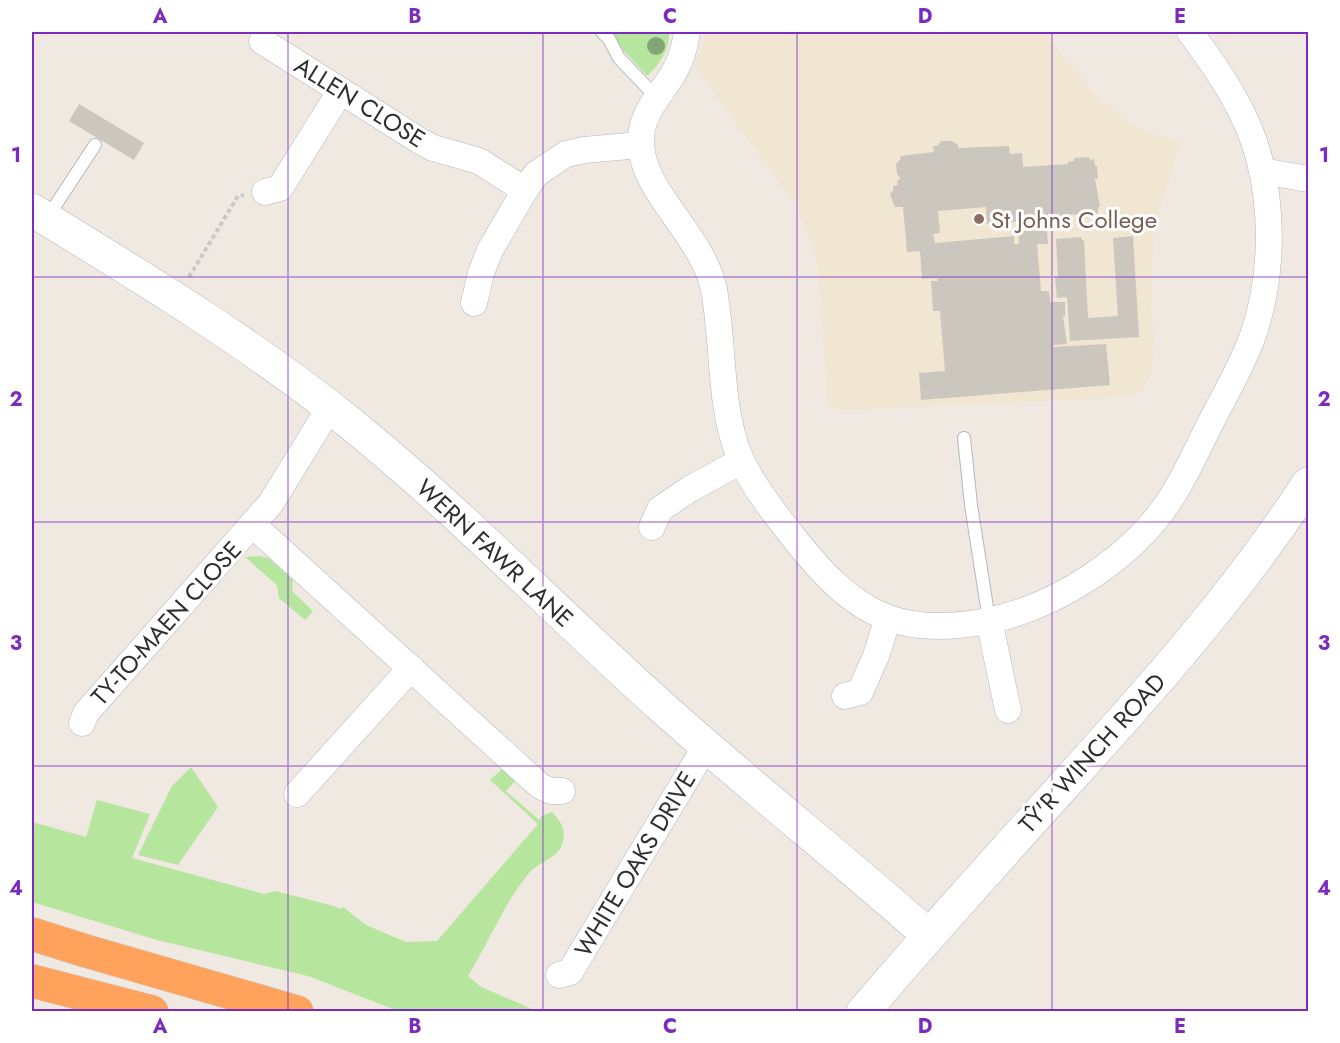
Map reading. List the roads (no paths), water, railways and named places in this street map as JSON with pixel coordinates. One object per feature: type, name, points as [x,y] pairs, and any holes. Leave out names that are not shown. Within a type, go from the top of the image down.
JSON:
[{"type":"highway","points":[[32,934],[297,1011]]},
{"type":"highway","points":[[32,939],[86,951]]},
{"type":"highway","points":[[32,981],[152,1011]]},
{"type":"street","points":[[687,32],[682,57],[649,109],[641,129],[640,145],[652,182],[692,238],[712,281],[718,315],[728,414],[732,437],[741,461],[778,518],[837,587],[870,611],[913,624],[939,627],[989,620],[1016,614],[1038,605],[1089,579],[1133,542],[1173,496],[1243,361],[1256,325],[1267,267],[1269,238],[1262,171],[1240,109],[1225,82],[1190,32]]},
{"type":"street","name":"ALLEN CLOSE","points":[[262,41],[420,141],[433,148],[479,161],[525,190]]},
{"type":"street","points":[[265,192],[280,188],[340,92]]},
{"type":"street","points":[[474,303],[481,273],[490,250],[536,174],[566,154],[640,145]]},
{"type":"street","points":[[1262,171],[1308,179]]},
{"type":"street","name":"WERN FAWR LANE","points":[[39,215],[176,299],[330,407],[416,478],[473,529],[591,643],[706,746],[928,936]]},
{"type":"street","name":"TY-TO-MAEN CLOSE","points":[[82,723],[86,713],[271,503],[330,407]]},
{"type":"street","points":[[652,527],[660,509],[690,489],[741,461]]},
{"type":"street","name":"TŶ'R WINCH ROAD","points":[[863,1011],[1159,681],[1243,577],[1308,484]]},
{"type":"street","name":"TY-TO-MAEN CLOSE","points":[[253,525],[540,786],[551,791],[562,791]]},
{"type":"street","points":[[845,696],[860,692],[876,656],[888,618]]},
{"type":"street","points":[[989,620],[1008,710]]},
{"type":"street","points":[[297,794],[411,668]]},
{"type":"street","name":"WHITE OAKS DRIVE","points":[[559,975],[570,972],[706,746]]},
{"type":"lane","points":[[602,32],[609,39],[619,58],[657,98]]},
{"type":"lane","points":[[39,215],[96,145]]},
{"type":"lane","points":[[964,438],[971,505],[989,620]]},
{"type":"place","name":"St Johns College","points":[[979,219]]}]
